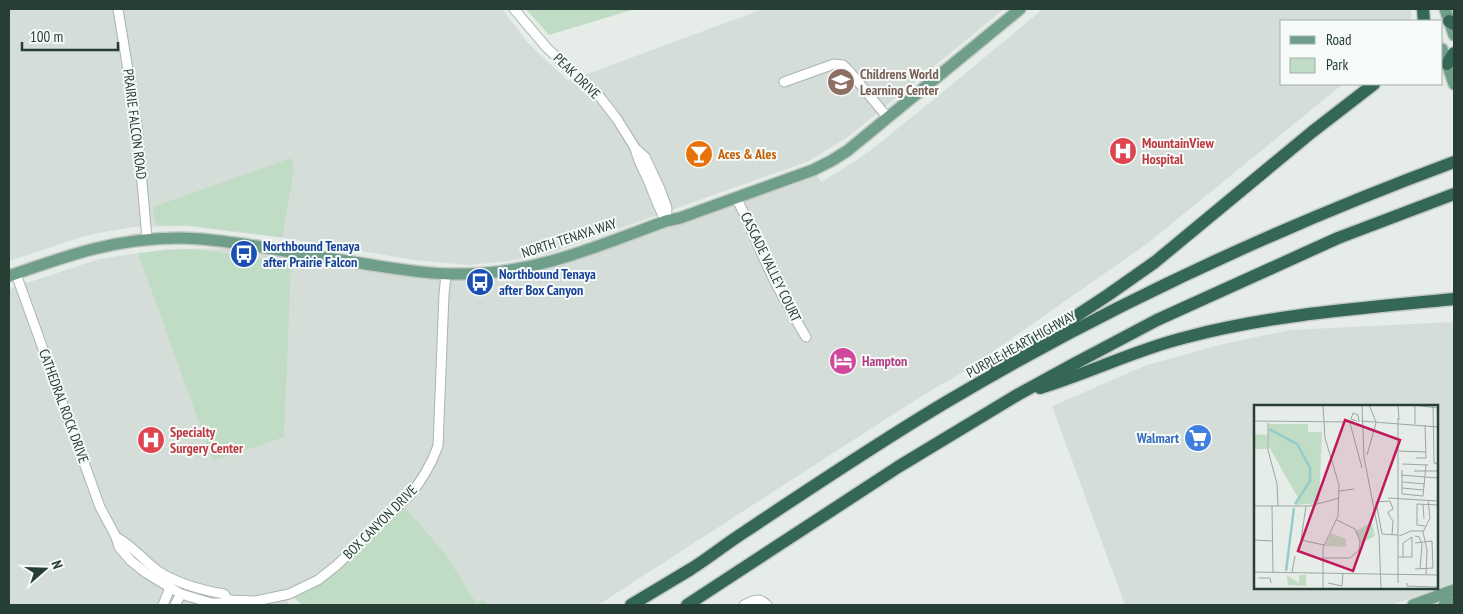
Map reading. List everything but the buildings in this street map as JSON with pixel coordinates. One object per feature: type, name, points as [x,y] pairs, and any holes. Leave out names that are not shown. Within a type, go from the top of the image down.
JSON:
[{"type":"highway","points":[[840,468],[867,443],[932,402],[1058,328],[1138,275],[1373,85]]},
{"type":"highway","points":[[1385,188],[1434,162],[1454,154]]},
{"type":"highway","name":"PURPLE HEART HIGHWAY","points":[[631,605],[691,569],[840,468],[948,401],[1052,343],[1153,290],[1308,220],[1454,162]]},
{"type":"highway","points":[[687,605],[898,467],[1019,394],[1157,320],[1338,238],[1454,194]]},
{"type":"highway","points":[[1019,394],[1066,380],[1149,348],[1221,328],[1303,315],[1454,299]]},
{"type":"main road","name":"NORTH TENAYA WAY","points":[[12,275],[98,247],[147,239],[178,238],[221,241],[389,268],[446,275],[516,270],[543,264],[578,254],[666,221],[802,175],[831,161],[847,152],[1020,9]]},
{"type":"main road","points":[[1449,18],[1454,35]]},
{"type":"main road","points":[[1446,55],[1454,84]]},
{"type":"main road","points":[[1413,605],[1430,602],[1454,590]]},
{"type":"main road","points":[[1444,605],[1454,602]]},
{"type":"street","name":"PRAIRIE FALCON ROAD","points":[[118,9],[138,125],[147,239]]},
{"type":"street","name":"PEAK DRIVE","points":[[514,9],[547,48],[600,97],[617,119],[635,148],[638,161],[666,221]]},
{"type":"street","points":[[784,82],[834,64],[842,65],[888,118]]},
{"type":"street","name":"CASCADE VALLEY COURT","points":[[736,198],[774,281],[806,336]]},
{"type":"street","name":"CATHEDRAL ROCK DRIVE","points":[[12,275],[100,507],[116,536],[119,547],[131,561],[146,573],[181,594]]},
{"type":"street","name":"BOX CANYON DRIVE","points":[[181,594],[211,603],[223,603],[228,600],[256,601],[289,594],[318,580],[337,565],[408,497],[418,485],[432,462],[438,446],[446,275]]},
{"type":"street","name":"CATHEDRAL ROCK DRIVE","points":[[116,536],[125,541],[159,571],[184,584]]},
{"type":"street","name":"BOX CANYON DRIVE","points":[[184,584],[224,594],[228,600]]},
{"type":"street","points":[[163,605],[170,588]]},
{"type":"street","points":[[174,605],[181,594]]},
{"type":"street","points":[[744,605],[757,600],[767,605]]},
{"type":"shaded area","points":[[9,9],[502,9],[528,43],[568,81],[763,9],[1004,9],[848,137],[809,161],[551,253],[508,261],[469,265],[414,260],[283,238],[186,226],[134,227],[104,232],[81,237],[9,261]]},
{"type":"shaded area","points":[[1043,9],[1411,9],[1411,20],[1280,20],[1280,85],[1342,85],[1148,243],[968,369],[920,397],[598,605],[489,605],[483,599],[477,604],[446,555],[337,565],[289,594],[288,605],[9,605],[9,289],[99,259],[166,249],[268,248],[412,271],[516,270],[813,170],[821,182],[871,150]]},
{"type":"shaded area","points":[[1454,322],[1454,582],[1438,588],[1438,405],[1254,405],[1254,589],[1435,589],[1392,605],[1125,605],[1052,406],[1147,365],[1223,344],[1290,330]]},
{"type":"green space","points":[[526,9],[635,9],[549,35]]},
{"type":"green space","points":[[291,158],[294,170],[282,237],[186,225],[159,225],[155,222],[153,207]]},
{"type":"green space","points":[[188,249],[291,263],[284,437],[213,461],[138,253]]},
{"type":"green space","points":[[401,503],[446,555],[477,604],[483,599],[489,605],[303,605],[289,594],[318,580]]},
{"type":"place","name":"Childrens World Learning Center","points":[[841,82]]},
{"type":"place","name":"MountainView Hospital","points":[[1123,151]]},
{"type":"place","name":"Aces & Ales","points":[[699,154]]},
{"type":"place","name":"Northbound Tenaya after Prairie Falcon","points":[[244,254]]},
{"type":"place","name":"Northbound Tenaya after Box Canyon","points":[[480,282]]},
{"type":"place","name":"Hampton","points":[[843,361]]},
{"type":"place","name":"Walmart","points":[[1198,438]]},
{"type":"place","name":"Specialty Surgery Center","points":[[151,440]]}]
